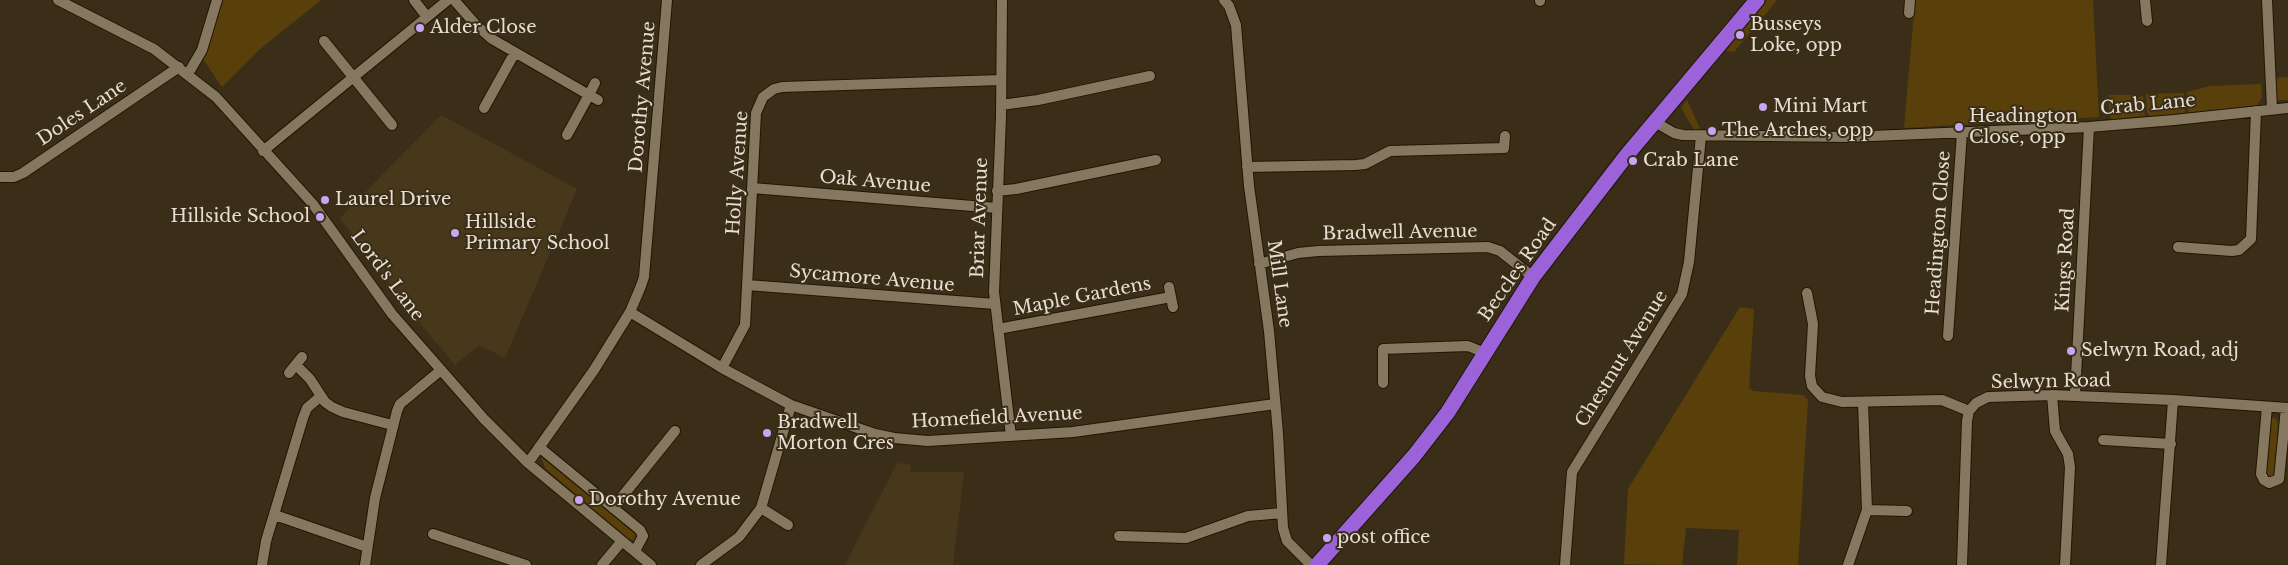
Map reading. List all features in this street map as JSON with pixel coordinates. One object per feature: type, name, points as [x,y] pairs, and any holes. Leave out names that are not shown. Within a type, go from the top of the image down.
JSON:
[{"type":"highway","name":"Beccles Road","points":[[1317,565],[1414,456],[1448,412],[1533,277],[1626,156],[1757,0]]},
{"type":"street","name":"Lord's Lane","points":[[58,0],[154,48],[216,97],[312,203],[392,314],[484,419],[528,463],[651,565]]},
{"type":"street","points":[[188,74],[202,50],[216,0]]},
{"type":"street","points":[[414,0],[427,17]]},
{"type":"street","points":[[263,150],[448,0]]},
{"type":"street","points":[[454,0],[476,25],[514,54],[593,98]]},
{"type":"street","name":"Dorothy Avenue","points":[[528,463],[594,370],[630,312],[644,277],[667,0]]},
{"type":"street","name":"Briar Avenue","points":[[1002,0],[995,304],[1011,436]]},
{"type":"street","name":"Mill Lane","points":[[1224,0],[1229,6],[1236,25],[1247,167],[1269,331],[1283,528],[1287,541],[1312,565]]},
{"type":"street","points":[[1909,14],[1910,0]]},
{"type":"street","points":[[2145,0],[2147,21]]},
{"type":"street","points":[[2267,0],[2272,109]]},
{"type":"street","points":[[324,41],[392,125]]},
{"type":"street","points":[[484,108],[514,54]]},
{"type":"street","name":"Doles Lane","points":[[0,177],[14,177],[24,172],[178,67]]},
{"type":"street","points":[[1001,105],[1038,100],[1150,76]]},
{"type":"street","name":"Holly Avenue","points":[[722,368],[744,325],[757,108],[763,97],[774,89],[792,86],[1001,80]]},
{"type":"street","points":[[567,135],[593,98],[595,83]]},
{"type":"street","name":"Crab Lane","points":[[1655,122],[1674,133],[1701,136],[1848,137],[2089,127],[2288,108]]},
{"type":"street","points":[[2178,247],[2232,251],[2239,250],[2251,239],[2256,111]]},
{"type":"street","name":"Kings Road","points":[[2075,395],[2089,127]]},
{"type":"street","name":"Headington Close","points":[[1948,336],[1962,132]]},
{"type":"street","points":[[1247,167],[1365,164],[1390,151],[1505,153],[1504,136]]},
{"type":"street","name":"Chestnut Avenue","points":[[1565,565],[1572,472],[1682,294],[1689,262],[1701,136]]},
{"type":"street","points":[[997,190],[1016,189],[1156,160]]},
{"type":"street","name":"Oak Avenue","points":[[752,188],[997,208]]},
{"type":"street","name":"Bradwell Avenue","points":[[1259,264],[1298,253],[1318,251],[1488,248],[1500,251],[1533,277]]},
{"type":"street","name":"Sycamore Avenue","points":[[746,285],[995,304]]},
{"type":"street","points":[[1807,293],[1813,324],[1810,376],[1812,386],[1817,393],[1830,400],[1863,402],[1942,400],[1951,402],[1969,412],[1962,565]]},
{"type":"street","name":"Maple Gardens","points":[[998,329],[1171,297]]},
{"type":"street","name":"Homefield Avenue","points":[[630,312],[722,368],[791,405],[867,431],[894,438],[928,441],[1073,432],[1275,404]]},
{"type":"street","points":[[1384,383],[1383,348],[1468,346],[1485,353]]},
{"type":"street","points":[[289,373],[299,361],[320,396],[332,407],[392,426]]},
{"type":"street","points":[[365,565],[375,498],[392,426],[400,404],[441,370]]},
{"type":"street","points":[[2052,395],[2055,431],[2068,454],[2070,467],[2065,565]]},
{"type":"street","name":"Selwyn Road","points":[[1969,412],[1976,403],[1988,397],[2052,395],[2173,400],[2287,408]]},
{"type":"street","points":[[262,564],[264,548],[303,418],[308,408],[320,396]]},
{"type":"street","points":[[2161,565],[2173,400]]},
{"type":"street","points":[[1848,565],[1867,510],[1863,402]]},
{"type":"street","points":[[702,565],[739,537],[761,508],[791,405]]},
{"type":"street","points":[[2267,408],[2261,474],[2264,480],[2269,483],[2279,479],[2287,408]]},
{"type":"street","points":[[613,508],[675,431]]},
{"type":"street","points":[[2103,440],[2171,444]]},
{"type":"street","points":[[539,448],[640,530],[643,536],[642,541],[635,551]]},
{"type":"street","points":[[761,508],[788,525]]},
{"type":"street","points":[[1867,510],[1907,512]]},
{"type":"street","points":[[1119,536],[1186,538],[1202,534],[1248,516],[1282,513]]},
{"type":"street","points":[[275,515],[367,547]]},
{"type":"street","points":[[433,534],[526,565]]},
{"type":"street","points":[[602,565],[622,541]]},
{"type":"shaded area","points":[[220,0],[321,0],[260,49],[222,87],[203,59]]},
{"type":"shaded area","points":[[1767,0],[1777,0],[1734,52],[1726,51]]},
{"type":"shaded area","points":[[1915,0],[2093,0],[2099,117],[1904,128]]},
{"type":"shaded area","points":[[2288,77],[2288,100],[2275,100],[2274,78]]},
{"type":"shaded area","points":[[2261,84],[2262,97],[2257,106],[2188,113],[2187,92],[2210,86]]},
{"type":"shaded area","points":[[2184,93],[2185,113],[2151,117],[2147,113],[2146,94]]},
{"type":"shaded area","points":[[2109,95],[2138,95],[2109,114]]},
{"type":"shaded area","points":[[2143,95],[2145,116],[2111,120],[2110,116]]},
{"type":"shaded area","points":[[1687,100],[1701,131],[1695,131],[1681,108]]},
{"type":"shaded area","name":"Hillside Primary School","points":[[441,115],[577,189],[505,358],[479,345],[455,365],[401,300],[340,218]]},
{"type":"shaded area","points":[[1740,307],[1754,309],[1749,388],[1753,391],[1803,395],[1808,400],[1798,565],[1737,565],[1739,530],[1686,528],[1682,565],[1624,564],[1628,489]]},
{"type":"shaded area","points":[[2274,417],[2278,422],[2275,476],[2268,479],[2266,474],[2270,421]]},
{"type":"shaded area","points":[[540,456],[633,531],[636,535],[634,540],[629,539],[546,469]]},
{"type":"shaded area","points":[[897,463],[911,465],[910,472],[964,472],[953,565],[845,565]]},
{"type":"place","name":"Alder Close","points":[[420,28]]},
{"type":"place","name":"Busseys Loke, opp","points":[[1740,35]]},
{"type":"place","name":"Mini Mart","points":[[1763,107]]},
{"type":"place","name":"Headington Close, opp","points":[[1959,127]]},
{"type":"place","name":"The Arches, opp","points":[[1712,131]]},
{"type":"place","name":"Crab Lane","points":[[1633,161]]},
{"type":"place","name":"Laurel Drive","points":[[325,200]]},
{"type":"place","name":"Hillside School","points":[[320,217]]},
{"type":"place","name":"Hillside Primary School","points":[[455,233]]},
{"type":"place","name":"Selwyn Road, adj","points":[[2071,351]]},
{"type":"place","name":"Bradwell Morton Cres","points":[[767,433]]},
{"type":"place","name":"Dorothy Avenue","points":[[579,500]]},
{"type":"place","name":"post office","points":[[1327,538]]}]
